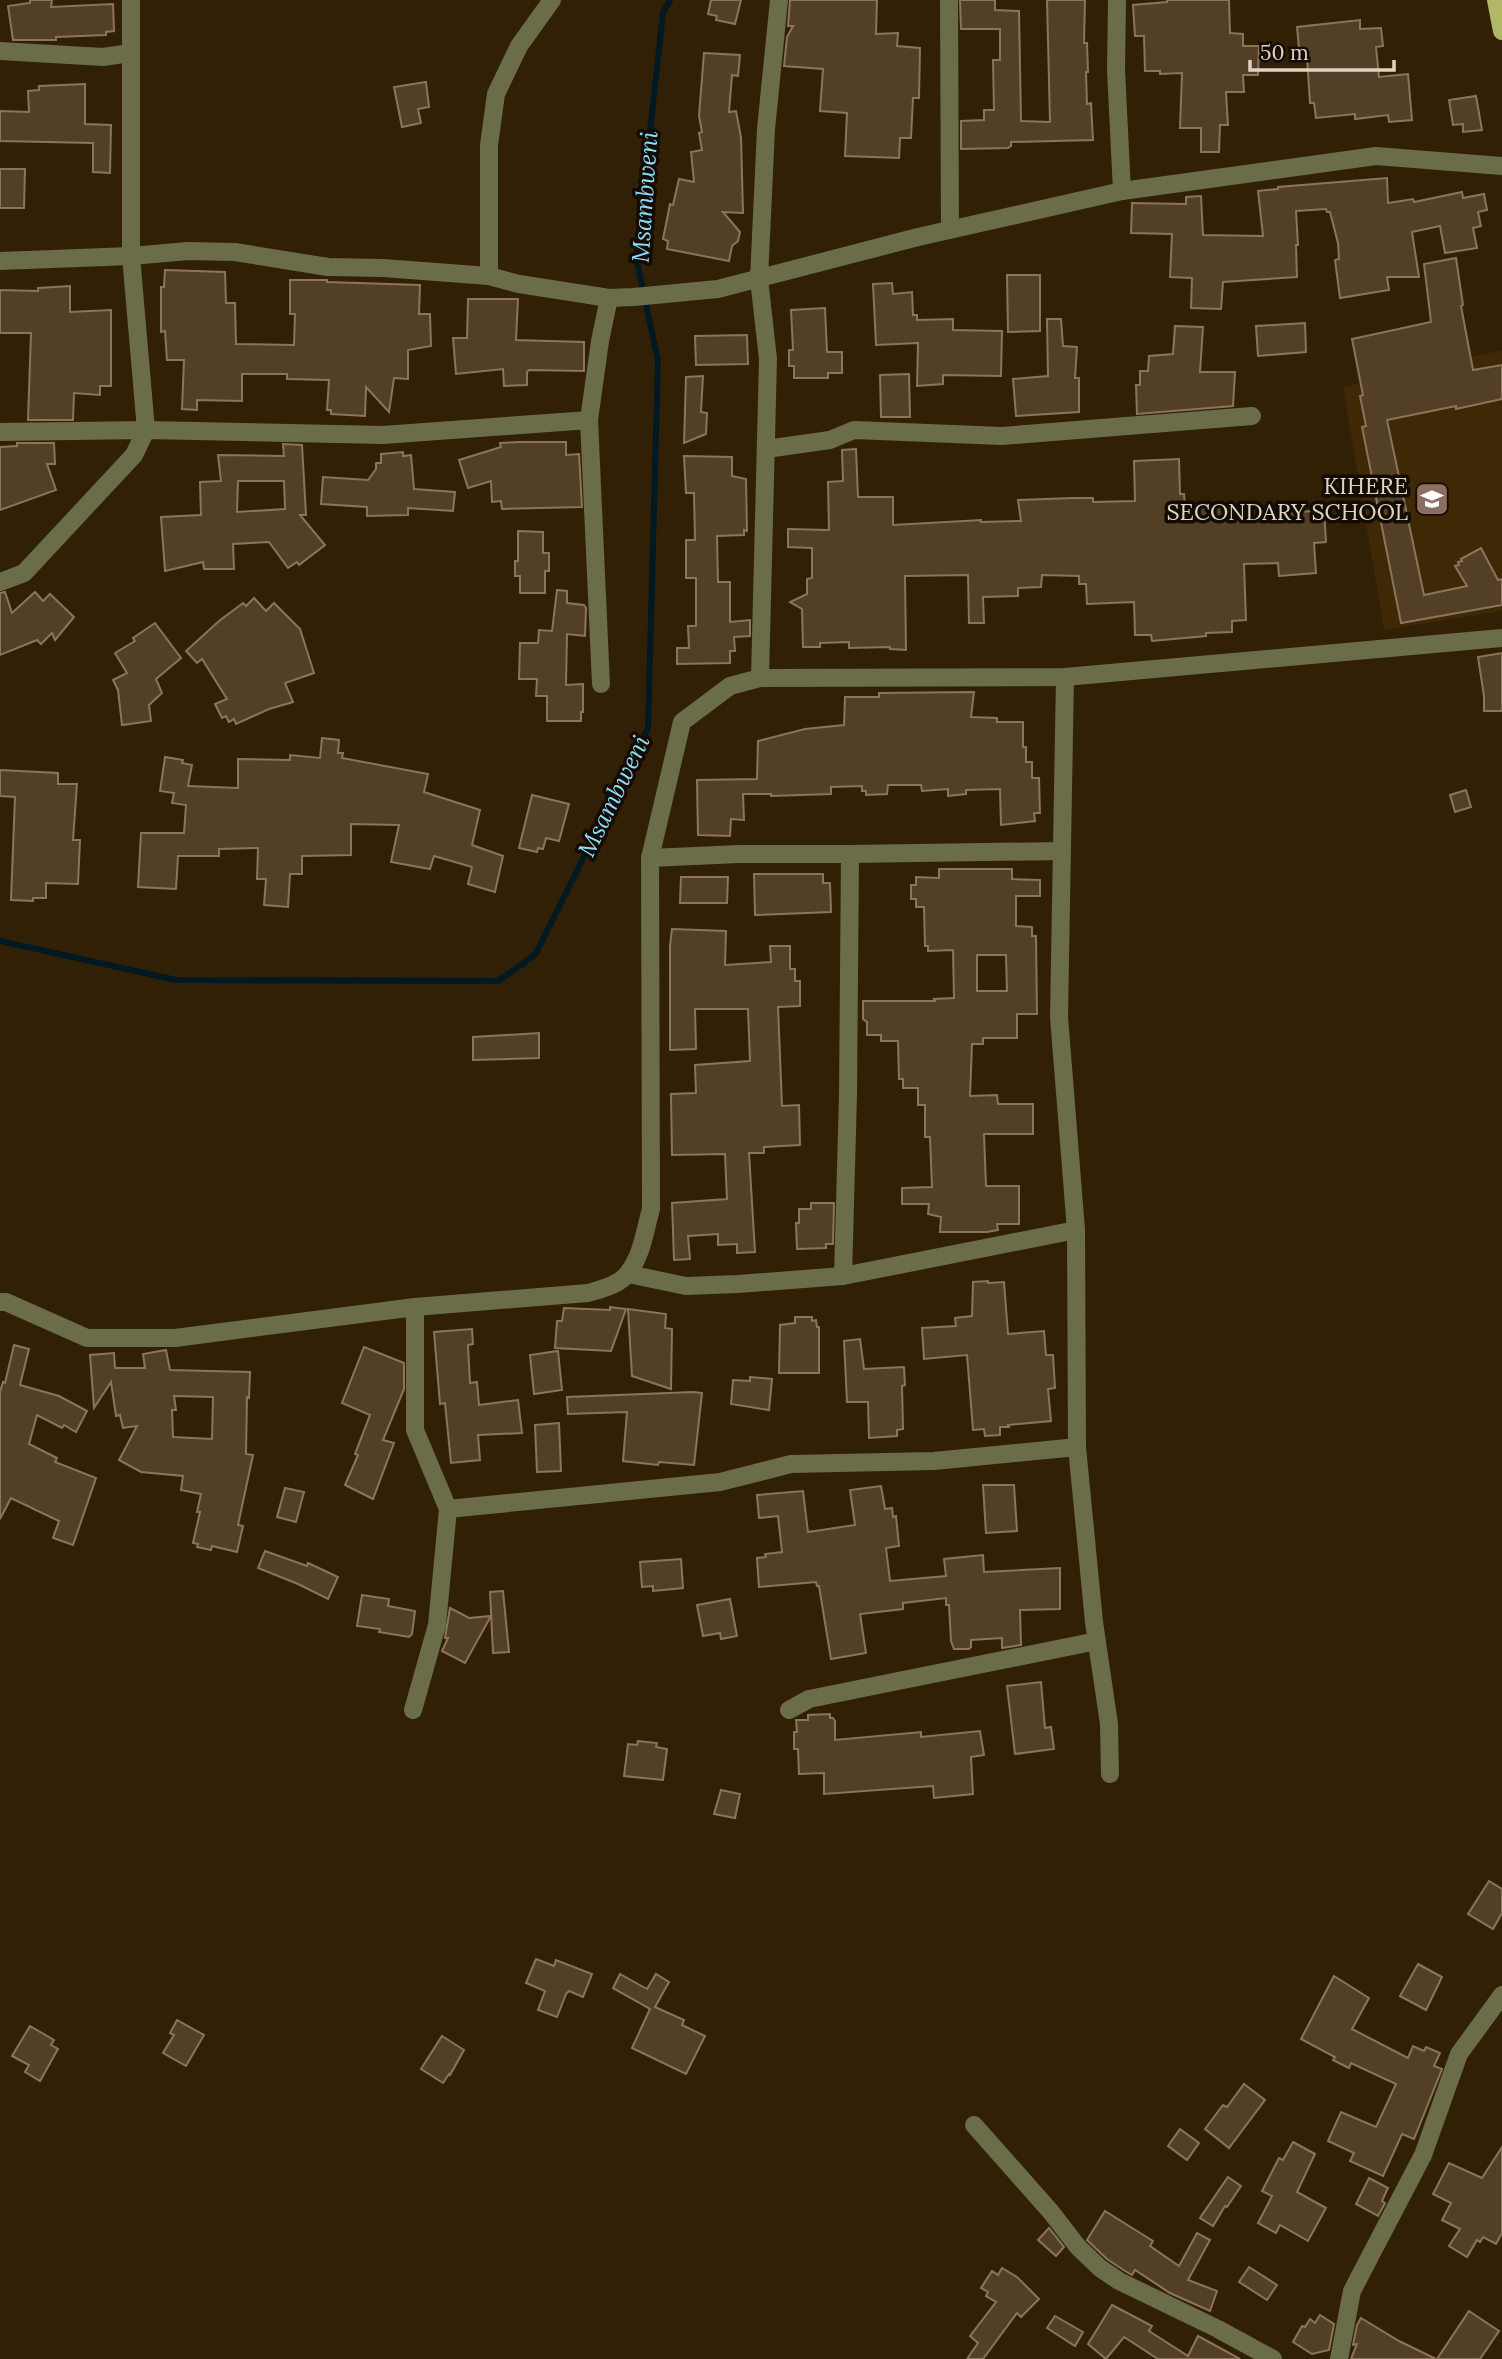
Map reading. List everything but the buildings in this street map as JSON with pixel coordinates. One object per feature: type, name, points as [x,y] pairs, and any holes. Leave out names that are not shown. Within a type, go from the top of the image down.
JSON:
[{"type":"main road","points":[[1496,0],[1502,31]]},
{"type":"street","points":[[0,582],[24,573],[134,455],[146,430],[131,257],[131,0]]},
{"type":"street","points":[[489,276],[489,145],[496,94],[519,46],[552,0]]},
{"type":"street","points":[[760,678],[768,359],[759,279],[766,129],[779,0]]},
{"type":"street","points":[[948,0],[950,230]]},
{"type":"street","points":[[1117,0],[1115,70],[1122,191]]},
{"type":"street","points":[[0,51],[103,57],[130,53]]},
{"type":"street","points":[[0,261],[131,257],[188,251],[235,252],[328,267],[489,276],[519,284],[609,298],[634,297],[718,289],[950,230],[1122,191],[1376,156],[1502,166]]},
{"type":"street","points":[[601,684],[589,420],[609,298]]},
{"type":"street","points":[[766,449],[830,440],[854,430],[1002,436],[1252,416]]},
{"type":"street","points":[[0,432],[146,430],[383,435],[589,420]]},
{"type":"street","points":[[0,1302],[6,1302],[87,1338],[175,1338],[415,1307],[588,1293],[611,1285],[628,1274],[641,1246],[651,1209],[650,858],[682,722],[730,686],[760,678],[1065,677],[1502,638]]},
{"type":"street","points":[[1065,677],[1059,1017],[1076,1230],[1077,1447],[1097,1640],[1109,1724],[1110,1774]]},
{"type":"street","points":[[650,858],[738,854],[1062,851]]},
{"type":"street","points":[[843,1276],[850,854]]},
{"type":"street","points":[[628,1274],[686,1286],[843,1276],[1076,1230]]},
{"type":"street","points":[[413,1710],[437,1625],[448,1509],[415,1430],[415,1307]]},
{"type":"street","points":[[448,1509],[720,1482],[791,1464],[934,1461],[1077,1447]]},
{"type":"street","points":[[789,1710],[809,1699],[1097,1640]]},
{"type":"street","points":[[1339,2359],[1352,2291],[1423,2155],[1459,2054],[1502,1994]]},
{"type":"street","points":[[974,2125],[1051,2212],[1078,2247],[1100,2268],[1119,2281],[1273,2359]]},
{"type":"shaded area","name":"KIHERE SECONDARY SCHOOL","points":[[1502,350],[1502,611],[1384,630],[1343,387]]},
{"type":"waterway","name":"Msambweni","points":[[0,941],[176,980],[498,981],[535,955],[648,728],[658,361],[636,257],[663,13],[670,0]]},
{"type":"place","name":"KIHERE SECONDARY SCHOOL","points":[[1432,499]]}]
